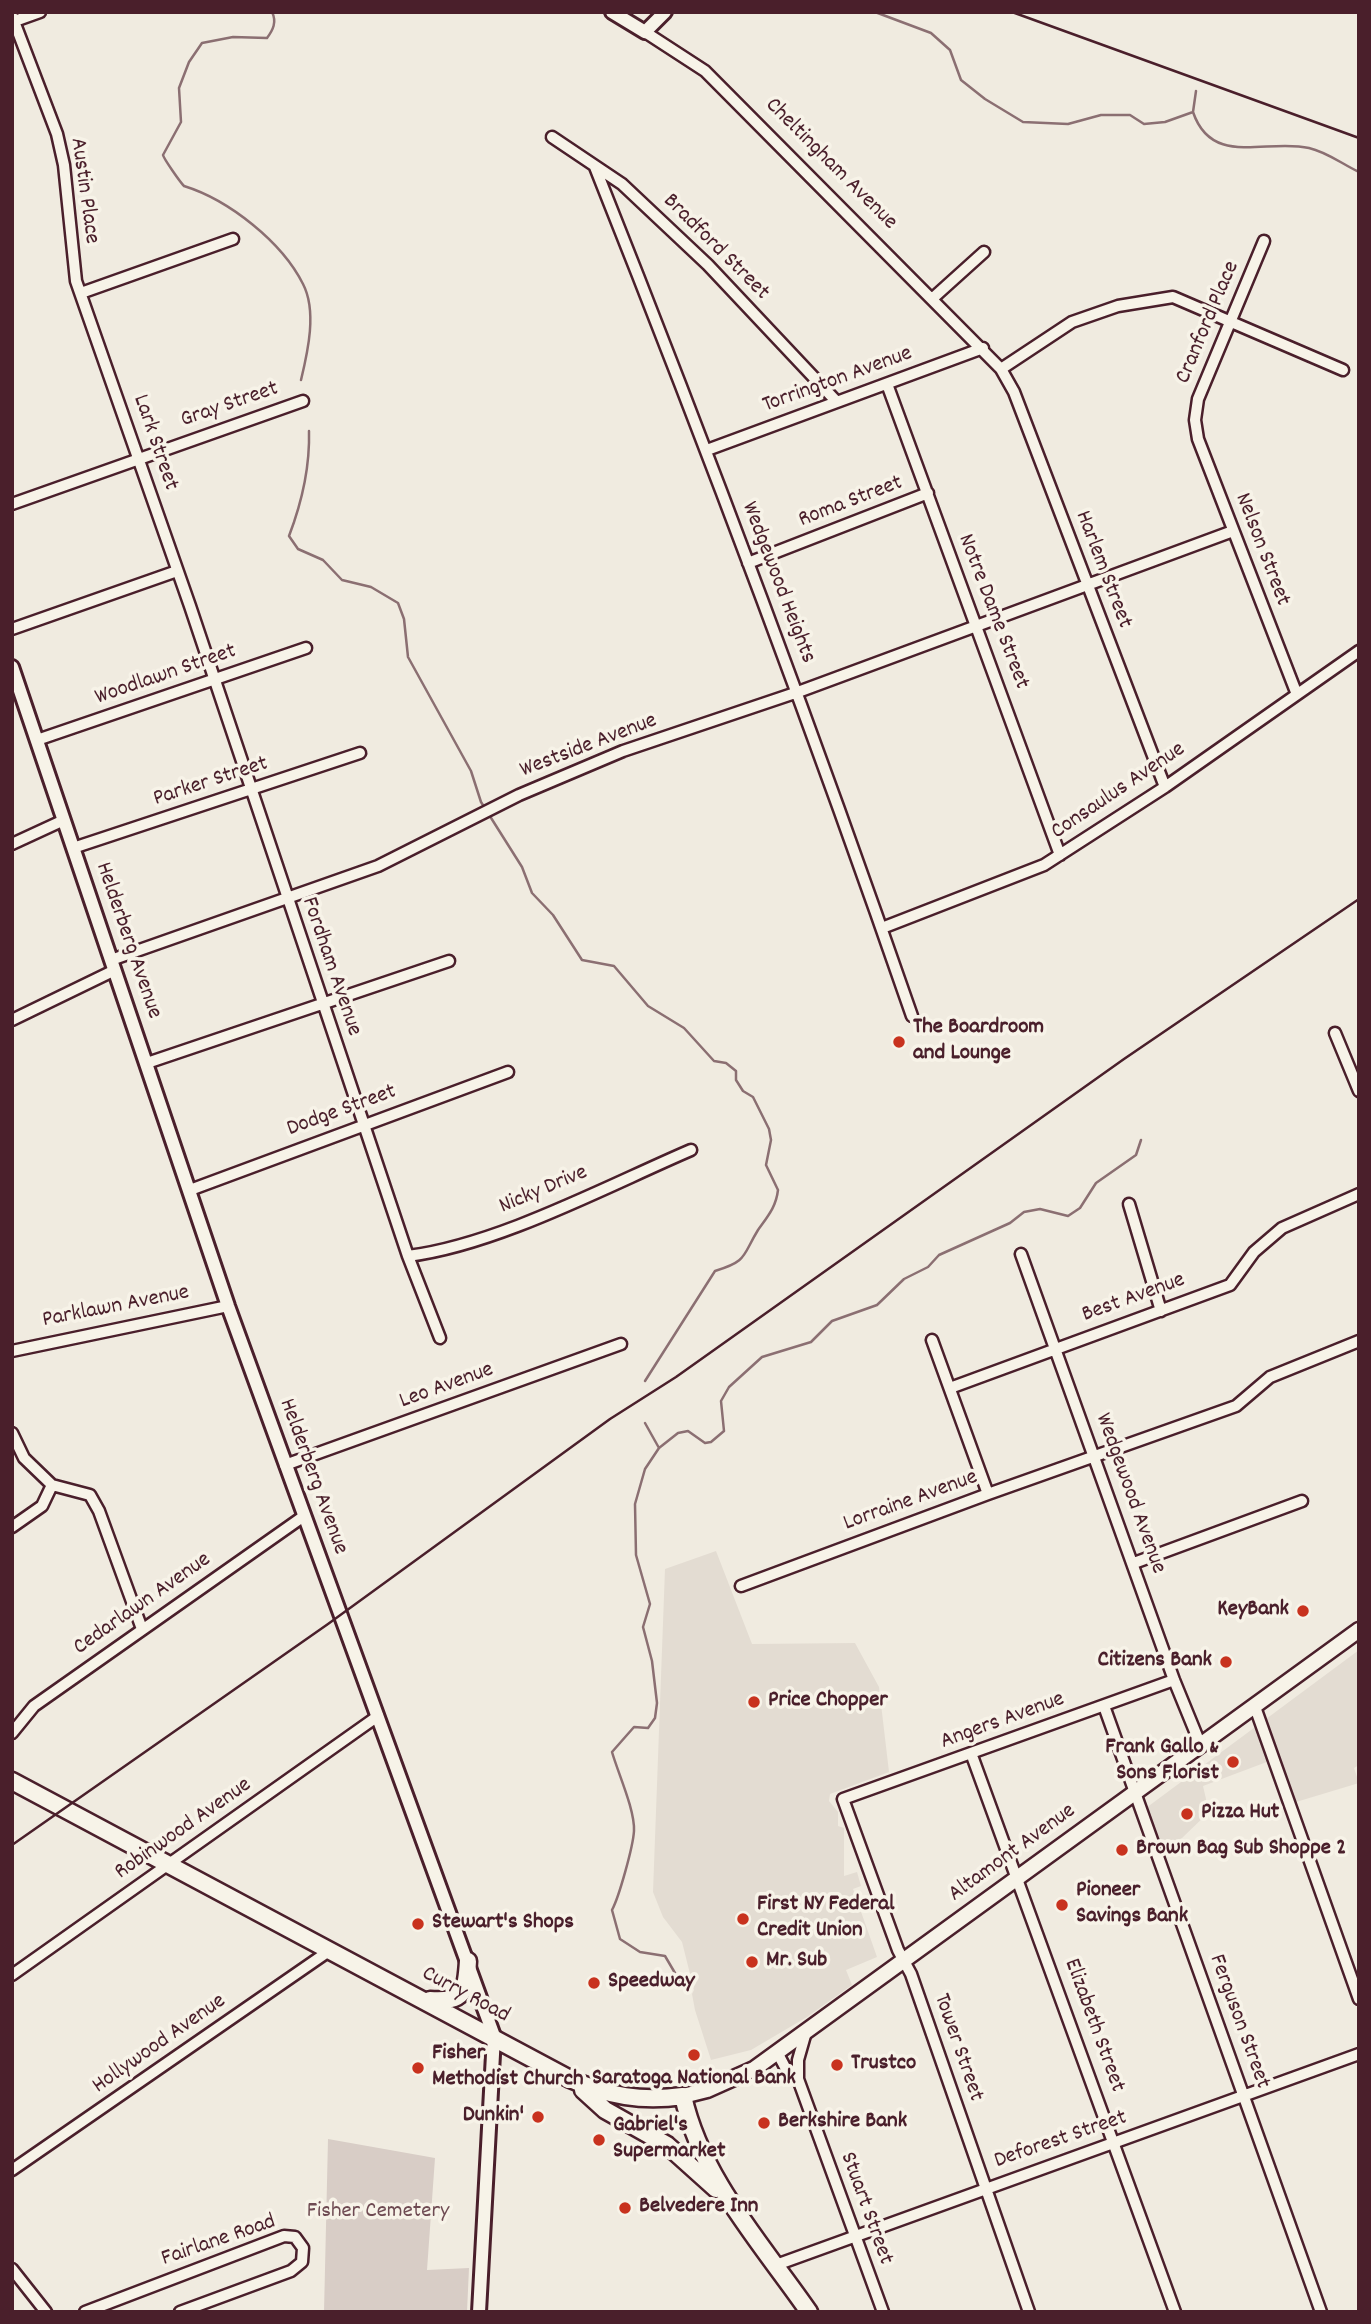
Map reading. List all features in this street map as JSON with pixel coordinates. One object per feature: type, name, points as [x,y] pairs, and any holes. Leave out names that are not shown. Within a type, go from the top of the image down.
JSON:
[{"type":"main road","name":"Altamont Avenue","points":[[683,2095],[707,2090],[740,2076],[777,2052],[1359,1630]]},
{"type":"main road","name":"Curry Road","points":[[12,1781],[494,2036],[570,2079],[617,2096],[658,2100],[683,2095]]},
{"type":"main road","points":[[425,2000],[447,2001],[462,1994],[467,1986],[468,1961]]},
{"type":"main road","points":[[570,2079],[606,2110],[667,2145],[734,2205]]},
{"type":"main road","points":[[683,2095],[689,2125],[701,2155],[809,2312]]},
{"type":"street","points":[[13,20],[40,12]]},
{"type":"street","name":"Cheltingham Avenue","points":[[612,12],[705,71],[1002,369]]},
{"type":"street","points":[[645,32],[665,12]]},
{"type":"street","name":"Austin Place","points":[[13,20],[57,134],[64,165],[76,281],[81,293]]},
{"type":"street","name":"Bradford Street","points":[[552,137],[622,184],[708,265],[836,401]]},
{"type":"street","name":"Wedgewood Heights","points":[[595,167],[707,450],[798,692],[912,1016]]},
{"type":"street","points":[[81,293],[233,240]]},
{"type":"street","name":"Cranford Place","points":[[1195,421],[1198,399],[1264,241]]},
{"type":"street","points":[[933,298],[984,252]]},
{"type":"street","name":"Lark Street","points":[[81,293],[190,606]]},
{"type":"street","points":[[1002,369],[1072,322],[1118,306],[1173,297],[1343,370]]},
{"type":"street","name":"Torrington Avenue","points":[[707,450],[983,348]]},
{"type":"street","name":"Harlem Street","points":[[1002,369],[1165,787]]},
{"type":"street","name":"Notre Dame Street","points":[[887,384],[1060,855]]},
{"type":"street","name":"Gray Street","points":[[12,504],[303,401]]},
{"type":"street","name":"Nelson Street","points":[[1195,421],[1198,439],[1296,692]]},
{"type":"street","name":"Roma Street","points":[[748,563],[928,494]]},
{"type":"street","name":"Westside Avenue","points":[[12,1020],[113,965],[286,898],[379,866],[493,808],[623,751],[798,692],[1233,531]]},
{"type":"street","points":[[12,629],[177,571]]},
{"type":"street","name":"Fordham Avenue","points":[[190,606],[363,1125],[408,1256],[440,1338]]},
{"type":"street","name":"Woodlawn Street","points":[[37,740],[306,648]]},
{"type":"street","name":"Consaulus Avenue","points":[[881,928],[1027,873],[1060,855],[1165,787],[1296,692],[1359,651]]},
{"type":"street","name":"Helderberg Avenue","points":[[12,667],[228,1306],[494,2036],[479,2312]]},
{"type":"street","name":"Parker Street","points":[[73,848],[360,754]]},
{"type":"street","points":[[12,844],[64,820]]},
{"type":"street","points":[[147,1063],[449,961]]},
{"type":"street","points":[[1335,1033],[1359,1091]]},
{"type":"street","name":"Dodge Street","points":[[190,1191],[508,1072]]},
{"type":"street","name":"Nicky Drive","points":[[408,1256],[441,1252],[519,1223],[691,1150]]},
{"type":"street","name":"Best Avenue","points":[[950,1388],[1230,1285],[1254,1252],[1282,1228],[1359,1194]]},
{"type":"street","points":[[1129,1204],[1161,1311]]},
{"type":"street","name":"Wedgewood Avenue","points":[[1021,1254],[1174,1680],[1201,1746]]},
{"type":"street","name":"Parklawn Avenue","points":[[12,1351],[29,1345],[228,1306]]},
{"type":"street","points":[[932,1340],[988,1494]]},
{"type":"street","name":"Lorraine Avenue","points":[[741,1586],[1236,1406],[1270,1377],[1359,1341]]},
{"type":"street","name":"Leo Avenue","points":[[285,1465],[621,1344]]},
{"type":"street","points":[[12,1433],[24,1458],[52,1485],[90,1495],[99,1511],[142,1629]]},
{"type":"street","points":[[12,1527],[42,1506],[52,1485]]},
{"type":"street","points":[[1134,1563],[1302,1501]]},
{"type":"street","name":"Cedarlawn Avenue","points":[[12,1733],[34,1706],[304,1516]]},
{"type":"street","name":"Angers Avenue","points":[[844,1799],[1174,1680]]},
{"type":"street","name":"Ferguson Street","points":[[1104,1706],[1321,2312]]},
{"type":"street","points":[[1255,1707],[1359,1999]]},
{"type":"street","name":"Robinwood Avenue","points":[[12,1975],[378,1716]]},
{"type":"street","name":"Elizabeth Street","points":[[971,1753],[1175,2312]]},
{"type":"street","name":"Tower Street","points":[[844,1799],[903,1961],[911,1974],[1029,2312]]},
{"type":"street","name":"Hollywood Avenue","points":[[12,2170],[329,1951]]},
{"type":"street","name":"Stuart Street","points":[[806,2031],[798,2060],[798,2080],[883,2312]]},
{"type":"street","name":"Stuart Street","points":[[777,2052],[786,2069],[798,2080]]},
{"type":"street","name":"Deforest Street","points":[[776,2265],[985,2187],[1359,2054]]},
{"type":"street","name":"Fairlane Road","points":[[85,2312],[284,2236],[295,2237],[303,2248],[302,2262],[290,2271],[180,2312]]},
{"type":"street","points":[[12,2269],[46,2312]]},
{"type":"shaded area","points":[[716,1551],[752,1644],[855,1643],[879,1687],[889,1772],[830,1794],[829,1801],[838,1812],[838,1826],[844,1828],[844,1876],[857,1872],[861,1886],[853,1889],[877,1957],[846,1970],[852,1985],[807,2017],[751,2050],[711,2060],[695,2010],[692,1994],[694,1990],[682,1942],[663,1917],[653,1892],[665,1569]]},
{"type":"shaded area","points":[[1359,1650],[1359,1765],[1354,1768],[1359,1783],[1296,1802],[1280,1757],[1203,1786],[1209,1812],[1182,1838],[1161,1849],[1146,1808]]},
{"type":"green space","name":"Fisher Cemetery","points":[[328,2139],[435,2158],[427,2270],[469,2268],[467,2312],[324,2312]]},
{"type":"waterway","points":[[272,12],[274,26],[267,38],[233,37],[202,43],[189,62],[179,88],[181,122],[163,155],[184,186],[219,201],[236,212],[268,238],[294,268],[310,306],[308,344],[301,380]]},
{"type":"waterway","points":[[875,12],[931,33],[950,50],[961,80],[985,99],[1023,122],[1068,124],[1101,115],[1130,115],[1144,124],[1165,122],[1193,112],[1202,129],[1213,140],[1242,147],[1309,148],[1359,172]]},
{"type":"waterway","points":[[1193,112],[1196,91]]},
{"type":"waterway","points":[[309,431],[304,484],[289,536],[298,549],[323,560],[342,580],[371,587],[398,603],[404,619],[408,657],[471,771],[481,802],[522,867],[532,893],[553,915],[582,960],[614,966],[648,1006],[684,1028],[714,1061],[726,1063],[736,1071],[736,1080],[743,1091],[753,1097],[769,1129],[771,1140],[766,1165],[778,1190],[773,1206],[743,1257],[715,1271],[645,1381]]},
{"type":"waterway","points":[[659,1448],[678,1433],[688,1431],[705,1443],[711,1442],[724,1431],[721,1401],[729,1387],[762,1357],[811,1342],[832,1321],[877,1305],[904,1279],[928,1267],[939,1255],[1010,1223],[1024,1212],[1040,1209],[1068,1216],[1080,1208],[1096,1183],[1136,1155],[1141,1140]]},
{"type":"waterway","points":[[645,1423],[659,1448],[645,1469],[635,1504],[636,1555],[650,1604],[643,1627],[652,1661],[657,1703],[655,1718],[648,1728],[634,1727],[612,1752],[634,1822],[631,1848],[612,1910],[620,1939],[640,1952],[665,1956],[685,1990]]},
{"type":"railway","points":[[1012,12],[1359,138]]},
{"type":"railway","points":[[12,1845],[328,1624],[610,1419],[676,1377],[1124,1059],[1359,899]]},
{"type":"place","name":"The Boardroom and Lounge","points":[[899,1042]]},
{"type":"place","name":"KeyBank","points":[[1303,1611]]},
{"type":"place","name":"Citizens Bank","points":[[1226,1662]]},
{"type":"place","name":"Price Chopper","points":[[754,1702]]},
{"type":"place","name":"Frank Gallo & Sons Florist","points":[[1233,1762]]},
{"type":"place","name":"Pizza Hut","points":[[1187,1814]]},
{"type":"place","name":"Brown Bag Sub Shoppe 2","points":[[1122,1850]]},
{"type":"place","name":"Pioneer Savings Bank","points":[[1062,1905]]},
{"type":"place","name":"First NY Federal Credit Union","points":[[743,1919]]},
{"type":"place","name":"Stewart's Shops","points":[[418,1924]]},
{"type":"place","name":"Mr. Sub","points":[[752,1962]]},
{"type":"place","name":"Speedway","points":[[594,1983]]},
{"type":"place","name":"Saratoga National Bank","points":[[694,2055]]},
{"type":"place","name":"Trustco","points":[[837,2065]]},
{"type":"place","name":"Fisher Methodist Church","points":[[418,2068]]},
{"type":"place","name":"Dunkin'","points":[[538,2117]]},
{"type":"place","name":"Berkshire Bank","points":[[764,2123]]},
{"type":"place","name":"Gabriel's Supermarket","points":[[599,2140]]},
{"type":"place","name":"Belvedere Inn","points":[[625,2208]]}]
